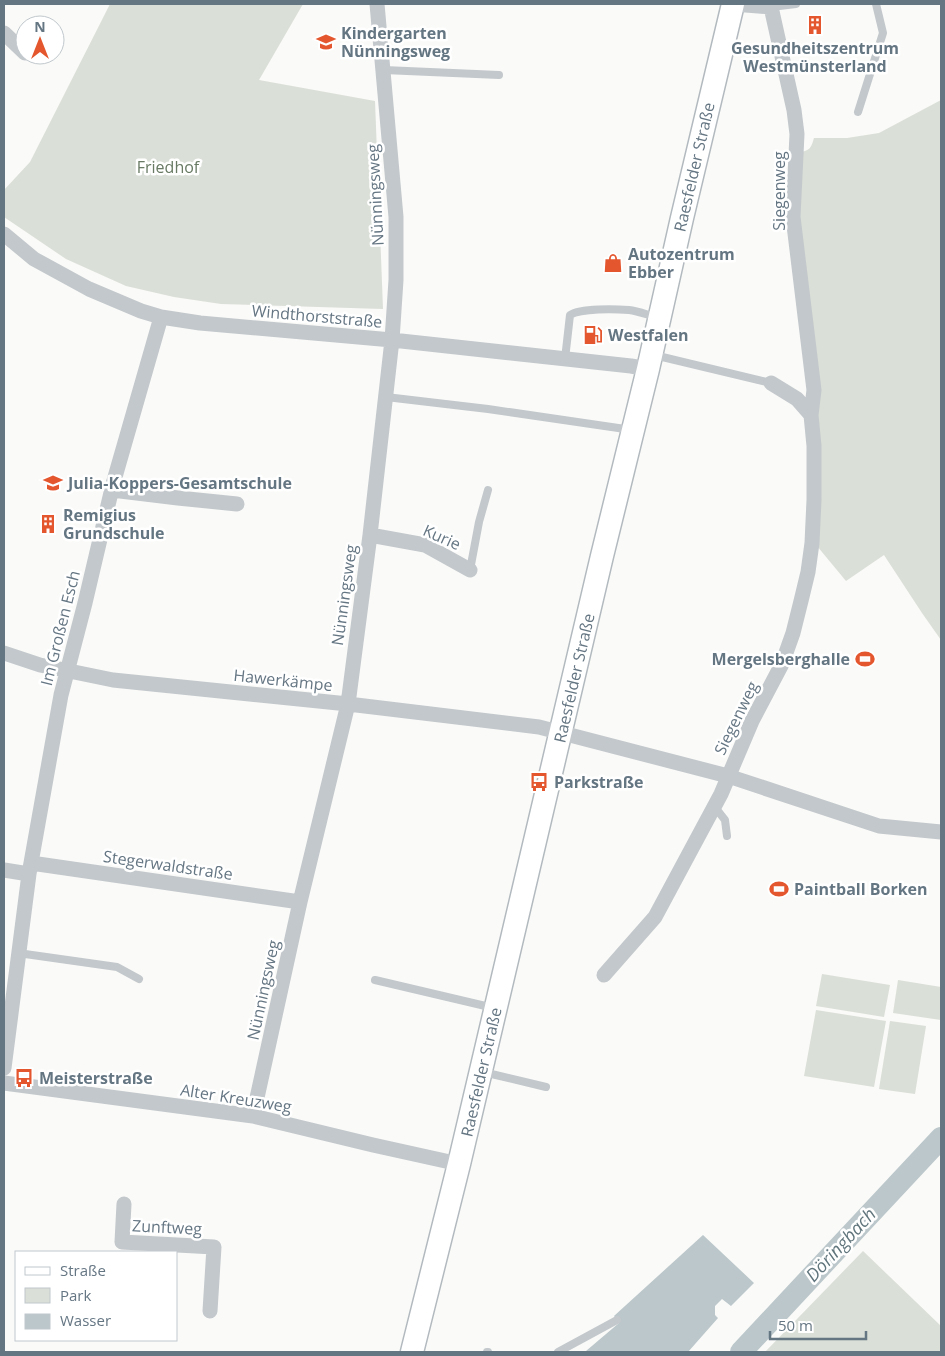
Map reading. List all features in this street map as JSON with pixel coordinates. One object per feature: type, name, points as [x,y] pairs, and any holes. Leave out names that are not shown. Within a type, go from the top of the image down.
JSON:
[{"type":"main road","name":"Raesfelder Straße","points":[[412,1352],[481,1072],[733,4]]},
{"type":"street","name":"Nünningsweg","points":[[253,1116],[300,902],[348,704],[386,397],[396,280],[396,217],[377,4]]},
{"type":"street","points":[[733,4],[771,7]]},
{"type":"street","name":"Siegenweg","points":[[604,975],[655,918],[721,794],[752,721],[782,664],[793,633],[808,572],[812,543],[814,500],[814,446],[811,415],[814,390],[793,217],[797,134],[794,110],[771,7]]},
{"type":"street","points":[[4,33],[15,44]]},
{"type":"street","name":"Windthorststraße","points":[[4,234],[34,259],[89,289],[141,311],[161,317],[200,323],[392,340],[631,366],[649,362]]},
{"type":"street","name":"Im Großen Esch","points":[[4,1068],[30,869],[56,718],[112,490],[161,317]]},
{"type":"street","points":[[771,383],[797,399],[811,415]]},
{"type":"street","points":[[112,490],[237,504]]},
{"type":"street","name":"Kurie","points":[[370,535],[425,545],[470,570]]},
{"type":"street","name":"Hawerkämpe","points":[[4,654],[40,665],[112,680],[348,704],[539,727],[561,733]]},
{"type":"street","points":[[561,733],[728,776],[879,826],[941,832]]},
{"type":"street","name":"Stegerwaldstraße","points":[[4,870],[30,869],[300,902]]},
{"type":"street","name":"Alter Kreuzweg","points":[[4,1083],[253,1116],[459,1164]]},
{"type":"street","name":"Zunftweg","points":[[124,1204],[122,1242],[214,1247],[210,1311]]},
{"type":"lane","points":[[771,7],[796,4]]},
{"type":"lane","points":[[858,112],[883,33],[876,4]]},
{"type":"lane","points":[[384,70],[498,75]]},
{"type":"lane","points":[[565,359],[570,315],[574,312],[584,310],[631,310],[660,318]]},
{"type":"lane","points":[[649,362],[771,383]]},
{"type":"lane","points":[[386,397],[488,409],[633,430]]},
{"type":"lane","points":[[470,570],[479,522],[488,490]]},
{"type":"lane","points":[[714,806],[725,820],[727,836]]},
{"type":"lane","points":[[18,952],[117,967],[139,979]]},
{"type":"lane","points":[[375,980],[496,1009]]},
{"type":"lane","points":[[481,1072],[546,1087]]},
{"type":"lane","points":[[558,1352],[617,1320]]},
{"type":"green space","name":"Friedhof","points":[[110,4],[303,4],[259,80],[375,101],[383,309],[221,304],[174,297],[126,286],[66,259],[4,217],[4,190],[30,162]]},
{"type":"green space","points":[[941,100],[941,640],[884,555],[846,581],[817,546],[798,214],[799,152],[806,151],[814,138],[847,138],[879,133]]},
{"type":"green space","points":[[822,974],[890,985],[884,1017],[816,1006]]},
{"type":"green space","points":[[898,980],[941,987],[941,1020],[893,1013]]},
{"type":"green space","points":[[816,1010],[886,1021],[874,1087],[804,1076]]},
{"type":"green space","points":[[890,1021],[926,1026],[915,1094],[879,1089]]},
{"type":"green space","points":[[863,1251],[941,1326],[941,1352],[765,1352]]},
{"type":"water","points":[[703,1235],[754,1283],[731,1306],[722,1299],[715,1306],[715,1315],[718,1318],[688,1352],[586,1352],[619,1323],[614,1316]]},
{"type":"waterway","name":"Döringbach","points":[[741,1352],[941,1138]]},
{"type":"place","name":"Gesundheitszentrum Westmünsterland","points":[[815,25]]},
{"type":"place","name":"Kindergarten Nünningsweg","points":[[326,42]]},
{"type":"place","name":"Autozentrum Ebber","points":[[613,263]]},
{"type":"place","name":"Westfalen","points":[[593,335]]},
{"type":"place","name":"Julia-Koppers-Gesamtschule","points":[[53,483]]},
{"type":"place","name":"Remigius Grundschule","points":[[48,524]]},
{"type":"place","name":"Mergelsberghalle","points":[[865,659]]},
{"type":"place","name":"Parkstraße","points":[[539,782]]},
{"type":"place","name":"Paintball Borken","points":[[779,889]]},
{"type":"place","name":"Meisterstraße","points":[[24,1078]]}]
